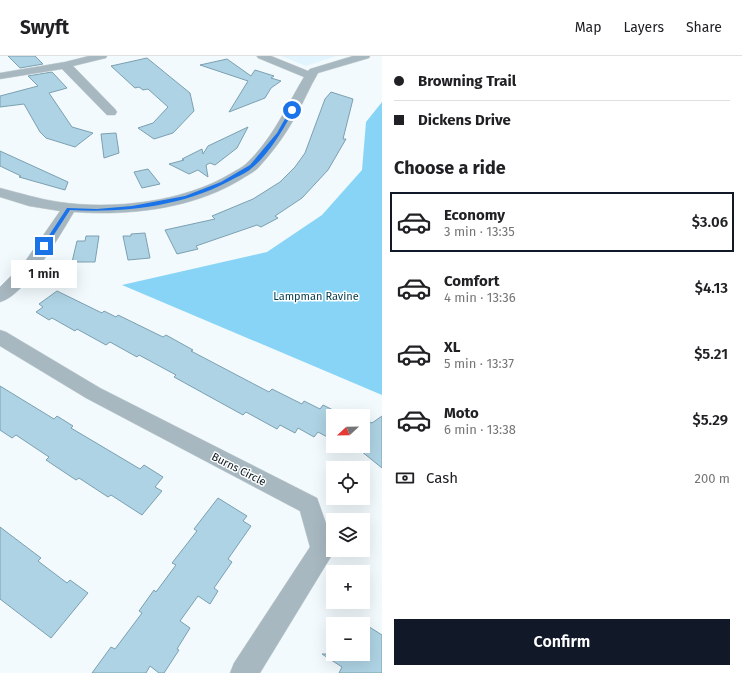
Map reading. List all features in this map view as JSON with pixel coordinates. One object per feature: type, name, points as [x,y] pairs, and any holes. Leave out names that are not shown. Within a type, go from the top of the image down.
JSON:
[{"type":"street","points":[[0,76],[102,56]]},
{"type":"street","points":[[262,56],[311,76]]},
{"type":"street","points":[[0,192],[15,198],[69,209],[97,210],[132,208],[186,197],[222,183],[252,166],[274,139],[314,71],[365,56]]},
{"type":"street","points":[[65,64],[111,112]]},
{"type":"street","points":[[0,296],[36,258],[69,209]]},
{"type":"street","name":"Burns Circle","points":[[0,337],[93,393],[309,506],[323,549],[244,673]]},
{"type":"shaded area","points":[[281,56],[336,56],[306,66]]},
{"type":"green space","name":"Lampman Ravine","points":[[382,102],[382,395],[122,285],[267,252],[322,215],[362,170],[366,122]]},
{"type":"building","points":[[8,56],[35,56],[43,64],[20,68]]},
{"type":"building","points":[[147,58],[190,93],[194,111],[173,133],[154,139],[138,128],[153,123],[168,107],[148,89],[143,90],[139,87],[135,88],[111,66]]},
{"type":"building","points":[[227,59],[251,76],[255,70],[274,76],[271,78],[281,81],[271,88],[265,98],[229,112],[248,81],[200,65]]},
{"type":"building","points":[[52,72],[67,88],[49,93],[72,127],[93,133],[75,147],[46,138],[40,132],[24,104],[0,107],[0,96],[38,86],[28,76]]},
{"type":"building","points":[[331,92],[353,99],[343,139],[346,139],[328,170],[302,198],[275,216],[278,218],[261,227],[257,225],[196,246],[198,249],[177,254],[165,230],[215,219],[212,216],[253,199],[280,182],[295,167],[305,153],[325,99]]},
{"type":"building","points":[[248,127],[237,148],[215,165],[210,163],[206,165],[208,177],[198,170],[189,174],[169,164],[184,160],[182,159],[202,149],[203,154],[208,146]]},
{"type":"building","points":[[116,133],[119,153],[104,158],[101,134]]},
{"type":"building","points":[[0,151],[68,182],[65,190],[19,177],[21,176],[0,166]]},
{"type":"building","points":[[148,169],[160,184],[142,188],[134,172]]},
{"type":"building","points":[[145,233],[150,258],[128,260],[123,236]]},
{"type":"building","points":[[86,236],[99,236],[95,262],[72,262],[77,241],[85,241]]},
{"type":"building","points":[[57,291],[102,313],[104,311],[116,317],[118,315],[163,337],[166,335],[193,350],[191,351],[269,392],[272,389],[302,404],[304,401],[320,409],[323,405],[331,409],[326,409],[326,436],[318,432],[314,437],[298,428],[295,433],[280,425],[277,429],[246,412],[243,415],[174,377],[176,375],[139,355],[137,357],[110,342],[106,345],[77,329],[75,331],[52,318],[49,320],[36,312],[43,307],[39,304]]},
{"type":"building","points":[[0,386],[54,419],[57,416],[73,426],[71,428],[140,469],[144,465],[163,477],[155,487],[162,491],[142,515],[111,495],[108,497],[79,478],[76,480],[46,460],[49,457],[16,435],[12,438],[0,430]]},
{"type":"building","points":[[382,416],[382,468],[363,453],[370,453],[370,422],[372,423]]},
{"type":"building","points":[[218,498],[247,516],[243,521],[251,526],[228,559],[232,562],[214,588],[218,591],[210,604],[198,596],[180,621],[190,628],[177,649],[179,650],[164,673],[159,673],[150,666],[146,673],[92,673],[111,647],[115,649],[142,613],[139,611],[154,590],[156,592],[176,565],[172,563],[197,531],[194,529]]},
{"type":"building","points":[[0,527],[41,558],[38,561],[67,583],[70,580],[88,593],[51,638],[0,599]]},
{"type":"building","points":[[370,627],[382,635],[382,673],[339,673],[342,667],[333,661],[370,661]]},
{"type":"route","points":[[44,246],[69,209],[97,210],[132,208],[186,197],[222,183],[252,166],[279,134],[292,110]]}]
